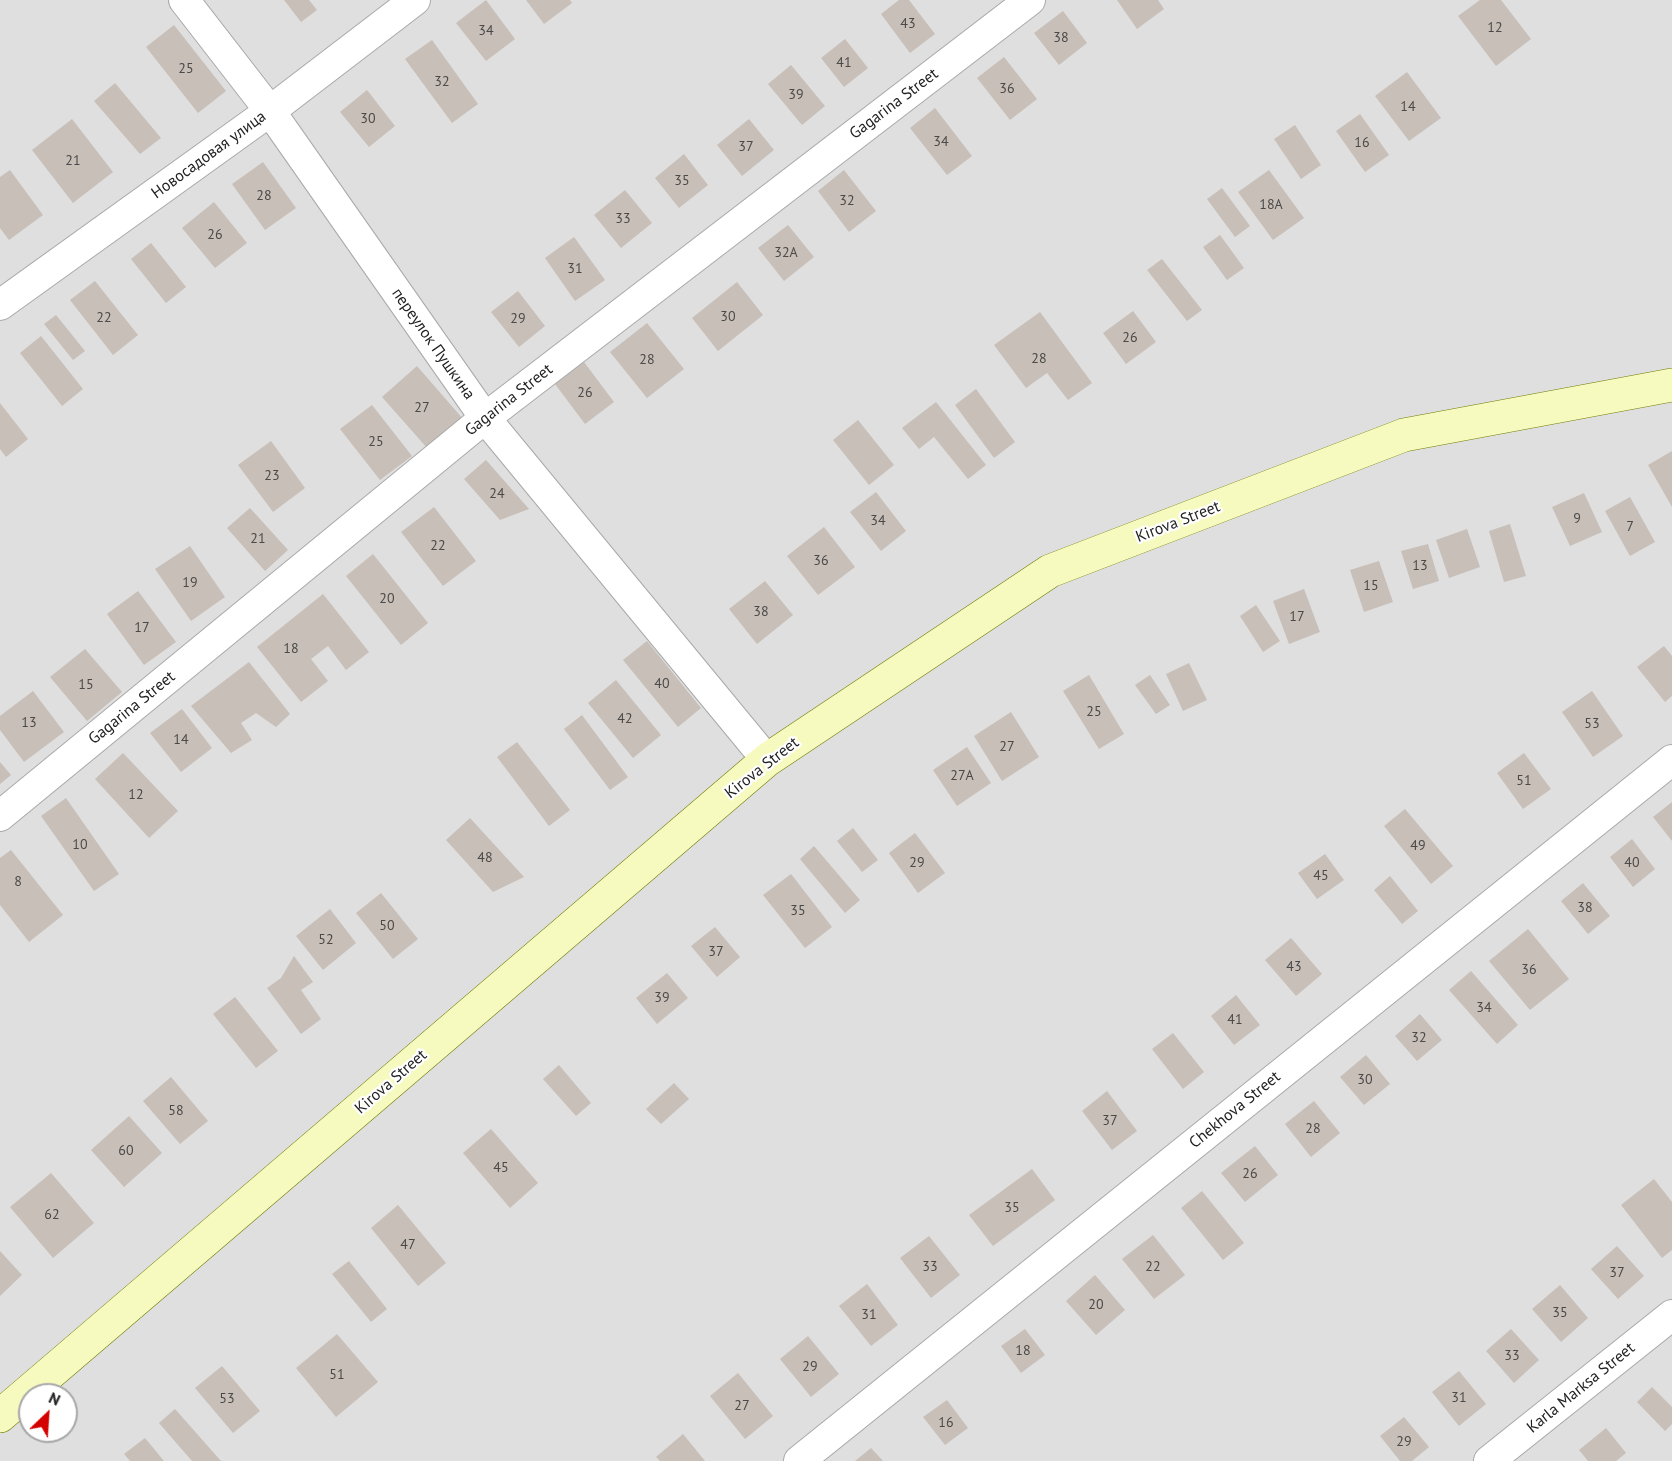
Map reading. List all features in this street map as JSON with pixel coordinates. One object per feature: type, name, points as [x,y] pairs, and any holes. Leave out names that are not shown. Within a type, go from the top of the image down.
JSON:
[{"type":"main road","name":"Kirova Street","points":[[0,1416],[767,760],[1050,571],[1404,435],[1672,385]]},
{"type":"street","name":"переулок Пушкина","points":[[184,0],[270,111],[485,418],[767,760]]},
{"type":"street","name":"Новосадовая улица","points":[[0,305],[270,111],[415,0]]},
{"type":"street","name":"Gagarina Street","points":[[0,816],[485,418],[1030,0]]},
{"type":"street","name":"Chekhova Street","points":[[798,1461],[1672,759]]},
{"type":"street","name":"Karla Marksa Street","points":[[1489,1461],[1672,1315]]},
{"type":"shaded area","points":[[0,0],[1672,0],[1672,1461],[0,1461]]},
{"type":"building","points":[[284,0],[309,0],[317,10],[301,22]]},
{"type":"building","points":[[486,0],[515,39],[486,61],[456,23]]},
{"type":"building","points":[[526,0],[570,0],[572,3],[544,24]]},
{"type":"building","points":[[899,0],[909,0],[935,34],[910,53],[881,14]]},
{"type":"building","points":[[1117,0],[1158,0],[1164,9],[1137,29]]},
{"type":"building","points":[[1480,0],[1501,0],[1531,39],[1496,66],[1458,16]]},
{"type":"building","points":[[1063,11],[1087,43],[1059,65],[1034,33]]},
{"type":"building","points":[[174,25],[226,91],[198,113],[146,47]]},
{"type":"building","points":[[845,39],[868,68],[844,87],[821,58]]},
{"type":"building","points":[[432,40],[478,104],[452,123],[405,59]]},
{"type":"building","points":[[1004,57],[1037,99],[1010,120],[977,78]]},
{"type":"building","points":[[791,65],[825,106],[802,125],[768,84]]},
{"type":"building","points":[[1407,72],[1441,118],[1409,141],[1375,96]]},
{"type":"building","points":[[115,83],[161,138],[140,154],[94,101]]},
{"type":"building","points":[[367,90],[395,126],[369,147],[340,112]]},
{"type":"building","points":[[935,108],[972,156],[947,175],[910,128]]},
{"type":"building","points":[[1360,114],[1389,155],[1365,172],[1336,131]]},
{"type":"building","points":[[72,119],[113,172],[73,203],[32,150]]},
{"type":"building","points":[[749,119],[774,150],[742,176],[717,145]]},
{"type":"building","points":[[1295,125],[1321,165],[1301,179],[1274,139]]},
{"type":"building","points":[[684,154],[708,185],[679,208],[655,178]]},
{"type":"building","points":[[263,162],[296,208],[265,230],[232,184]]},
{"type":"building","points":[[10,170],[43,215],[9,240],[0,228],[0,177]]},
{"type":"building","points":[[844,170],[876,211],[849,232],[818,191]]},
{"type":"building","points":[[1269,170],[1304,218],[1273,240],[1238,192]]},
{"type":"building","points":[[1222,188],[1250,226],[1235,237],[1207,199]]},
{"type":"building","points":[[625,190],[652,223],[621,248],[594,215]]},
{"type":"building","points":[[214,202],[247,243],[215,268],[182,228]]},
{"type":"building","points":[[788,225],[814,257],[784,281],[758,248]]},
{"type":"building","points":[[1220,235],[1244,268],[1227,280],[1203,247]]},
{"type":"building","points":[[574,237],[605,280],[575,301],[545,258]]},
{"type":"building","points":[[151,243],[186,287],[166,303],[131,259]]},
{"type":"building","points":[[1162,259],[1202,310],[1187,321],[1147,270]]},
{"type":"building","points":[[95,281],[138,335],[113,355],[70,300]]},
{"type":"building","points":[[737,282],[763,315],[718,351],[692,318]]},
{"type":"building","points":[[518,291],[545,326],[519,347],[491,312]]},
{"type":"building","points":[[1133,311],[1156,342],[1126,364],[1103,333]]},
{"type":"building","points":[[1040,312],[1092,383],[1068,400],[1047,373],[1026,388],[994,345]]},
{"type":"building","points":[[56,315],[85,351],[73,360],[44,324]]},
{"type":"building","points":[[647,323],[684,369],[647,398],[610,352]]},
{"type":"building","points":[[41,336],[83,389],[62,406],[20,353]]},
{"type":"building","points":[[584,362],[614,402],[585,424],[555,384]]},
{"type":"building","points":[[417,366],[463,419],[428,449],[382,397]]},
{"type":"building","points":[[976,389],[1015,442],[994,458],[955,405]]},
{"type":"building","points":[[936,402],[986,465],[968,479],[934,437],[919,449],[902,428]]},
{"type":"building","points":[[0,403],[28,439],[6,457],[0,449]]},
{"type":"building","points":[[372,405],[412,456],[380,480],[340,429]]},
{"type":"building","points":[[858,420],[894,465],[869,485],[833,440]]},
{"type":"building","points":[[271,441],[305,488],[273,512],[238,465]]},
{"type":"building","points":[[1672,451],[1672,507],[1648,465]]},
{"type":"building","points":[[486,460],[529,509],[500,520],[464,479]]},
{"type":"building","points":[[876,492],[906,531],[881,551],[850,512]]},
{"type":"building","points":[[1584,493],[1602,532],[1570,546],[1552,507]]},
{"type":"building","points":[[1630,497],[1655,542],[1630,556],[1605,511]]},
{"type":"building","points":[[434,507],[476,561],[443,586],[401,532]]},
{"type":"building","points":[[250,508],[288,550],[265,571],[227,528]]},
{"type":"building","points":[[1510,524],[1526,576],[1504,582],[1489,531]]},
{"type":"building","points":[[824,527],[855,567],[818,595],[787,556]]},
{"type":"building","points":[[1467,529],[1480,567],[1449,578],[1436,540]]},
{"type":"building","points":[[1428,544],[1439,581],[1413,589],[1401,551]]},
{"type":"building","points":[[190,546],[225,597],[191,621],[155,569]]},
{"type":"building","points":[[373,554],[428,623],[401,645],[346,576]]},
{"type":"building","points":[[1379,561],[1393,602],[1364,612],[1350,570]]},
{"type":"building","points":[[765,581],[793,615],[757,644],[729,609]]},
{"type":"building","points":[[1304,589],[1320,632],[1289,644],[1273,601]]},
{"type":"building","points":[[138,591],[176,642],[144,665],[107,614]]},
{"type":"building","points":[[323,594],[369,652],[346,670],[328,646],[311,659],[328,681],[301,702],[257,647]]},
{"type":"building","points":[[1256,605],[1280,641],[1263,652],[1240,616]]},
{"type":"building","points":[[647,641],[701,708],[678,727],[623,660]]},
{"type":"building","points":[[1664,646],[1672,656],[1672,696],[1665,702],[1637,667]]},
{"type":"building","points":[[85,649],[122,692],[87,721],[50,677]]},
{"type":"building","points":[[249,662],[290,714],[276,727],[256,713],[241,723],[252,740],[231,753],[191,706]]},
{"type":"building","points":[[1189,663],[1207,700],[1183,711],[1166,674]]},
{"type":"building","points":[[1089,675],[1124,734],[1099,749],[1063,691]]},
{"type":"building","points":[[1150,675],[1170,705],[1156,714],[1135,685]]},
{"type":"building","points":[[616,680],[661,735],[633,758],[588,703]]},
{"type":"building","points":[[33,691],[64,732],[24,762],[0,730],[0,716]]},
{"type":"building","points":[[1592,691],[1623,736],[1593,757],[1562,712]]},
{"type":"building","points":[[182,709],[212,748],[181,772],[150,733]]},
{"type":"building","points":[[1011,712],[1039,757],[1002,781],[974,736]]},
{"type":"building","points":[[582,715],[628,777],[610,790],[564,729]]},
{"type":"building","points":[[517,742],[570,810],[549,826],[497,757]]},
{"type":"building","points":[[967,747],[991,783],[957,806],[933,770]]},
{"type":"building","points":[[123,753],[178,811],[149,838],[95,779]]},
{"type":"building","points":[[1524,753],[1551,789],[1523,809],[1497,773]]},
{"type":"building","points":[[0,762],[11,775],[0,784]]},
{"type":"building","points":[[66,798],[119,874],[94,891],[41,816]]},
{"type":"building","points":[[1672,802],[1672,841],[1653,817]]},
{"type":"building","points":[[1405,809],[1453,866],[1431,884],[1384,826]]},
{"type":"building","points":[[470,818],[524,877],[493,892],[446,840]]},
{"type":"building","points":[[853,828],[878,860],[862,872],[837,841]]},
{"type":"building","points":[[915,833],[945,873],[918,893],[889,853]]},
{"type":"building","points":[[1632,839],[1655,869],[1633,887],[1610,857]]},
{"type":"building","points":[[814,846],[860,900],[845,913],[800,859]]},
{"type":"building","points":[[11,850],[63,915],[29,942],[0,905],[0,858]]},
{"type":"building","points":[[1325,854],[1344,880],[1317,899],[1298,873]]},
{"type":"building","points":[[791,874],[832,927],[805,948],[763,895]]},
{"type":"building","points":[[1390,876],[1418,911],[1402,924],[1374,890]]},
{"type":"building","points":[[1583,883],[1610,916],[1588,934],[1561,901]]},
{"type":"building","points":[[381,893],[418,939],[393,959],[356,913]]},
{"type":"building","points":[[330,909],[356,943],[323,970],[296,936]]},
{"type":"building","points":[[715,927],[740,957],[717,977],[691,946]]},
{"type":"building","points":[[1528,929],[1569,979],[1530,1010],[1489,961]]},
{"type":"building","points":[[1291,938],[1322,974],[1296,996],[1265,960]]},
{"type":"building","points":[[294,956],[313,982],[301,990],[321,1019],[301,1034],[267,988],[281,978]]},
{"type":"building","points":[[1471,971],[1518,1025],[1497,1044],[1449,990]]},
{"type":"building","points":[[667,973],[688,998],[657,1024],[636,998]]},
{"type":"building","points":[[1236,995],[1260,1025],[1234,1045],[1211,1016]]},
{"type":"building","points":[[235,997],[278,1051],[256,1068],[213,1014]]},
{"type":"building","points":[[1420,1014],[1442,1040],[1417,1061],[1395,1036]]},
{"type":"building","points":[[1173,1033],[1204,1072],[1183,1089],[1152,1049]]},
{"type":"building","points":[[1366,1055],[1390,1084],[1364,1105],[1340,1077]]},
{"type":"building","points":[[559,1065],[591,1103],[576,1116],[543,1079]]},
{"type":"building","points":[[171,1077],[208,1121],[180,1144],[143,1101]]},
{"type":"building","points":[[674,1083],[689,1099],[661,1124],[646,1109]]},
{"type":"building","points":[[1107,1091],[1137,1131],[1112,1150],[1082,1111]]},
{"type":"building","points":[[1314,1101],[1340,1133],[1311,1157],[1285,1124]]},
{"type":"building","points":[[129,1116],[162,1153],[124,1187],[91,1150]]},
{"type":"building","points":[[491,1129],[538,1183],[510,1208],[463,1153]]},
{"type":"building","points":[[1255,1146],[1278,1175],[1245,1202],[1221,1173]]},
{"type":"building","points":[[1032,1169],[1055,1200],[993,1246],[969,1215]]},
{"type":"building","points":[[51,1173],[94,1223],[53,1258],[10,1207]]},
{"type":"building","points":[[1654,1179],[1672,1202],[1672,1250],[1662,1258],[1621,1205]]},
{"type":"building","points":[[1202,1191],[1244,1243],[1223,1260],[1181,1208]]},
{"type":"building","points":[[398,1205],[446,1263],[418,1286],[371,1228]]},
{"type":"building","points":[[1153,1235],[1185,1275],[1154,1299],[1122,1259]]},
{"type":"building","points":[[929,1236],[960,1275],[931,1298],[900,1258]]},
{"type":"building","points":[[1617,1246],[1644,1276],[1618,1299],[1591,1269]]},
{"type":"building","points":[[0,1251],[22,1275],[0,1296]]},
{"type":"building","points":[[349,1261],[387,1309],[371,1322],[332,1274]]},
{"type":"building","points":[[1095,1275],[1125,1310],[1096,1335],[1066,1301]]},
{"type":"building","points":[[867,1284],[898,1325],[871,1346],[839,1306]]},
{"type":"building","points":[[1560,1285],[1588,1318],[1561,1342],[1532,1309]]},
{"type":"building","points":[[1025,1329],[1045,1355],[1021,1373],[1001,1346]]},
{"type":"building","points":[[1511,1329],[1539,1360],[1514,1383],[1486,1351]]},
{"type":"building","points":[[337,1334],[378,1382],[336,1417],[296,1368]]},
{"type":"building","points":[[808,1336],[839,1374],[811,1397],[780,1359]]},
{"type":"building","points":[[222,1366],[260,1411],[233,1433],[195,1388]]},
{"type":"building","points":[[1459,1371],[1486,1404],[1459,1426],[1432,1392]]},
{"type":"building","points":[[738,1373],[773,1416],[745,1439],[710,1396]]},
{"type":"building","points":[[1652,1387],[1672,1407],[1672,1424],[1665,1431],[1637,1402]]},
{"type":"building","points":[[947,1400],[968,1428],[945,1445],[923,1417]]},
{"type":"building","points":[[175,1409],[221,1461],[192,1461],[159,1423]]},
{"type":"building","points":[[1404,1417],[1429,1447],[1412,1461],[1400,1461],[1380,1436]]},
{"type":"building","points":[[1606,1428],[1626,1453],[1616,1461],[1588,1461],[1579,1450]]},
{"type":"building","points":[[683,1434],[705,1461],[660,1461],[656,1457]]},
{"type":"building","points":[[145,1438],[164,1461],[130,1461],[124,1454]]},
{"type":"building","points":[[871,1448],[883,1461],[855,1461]]}]
